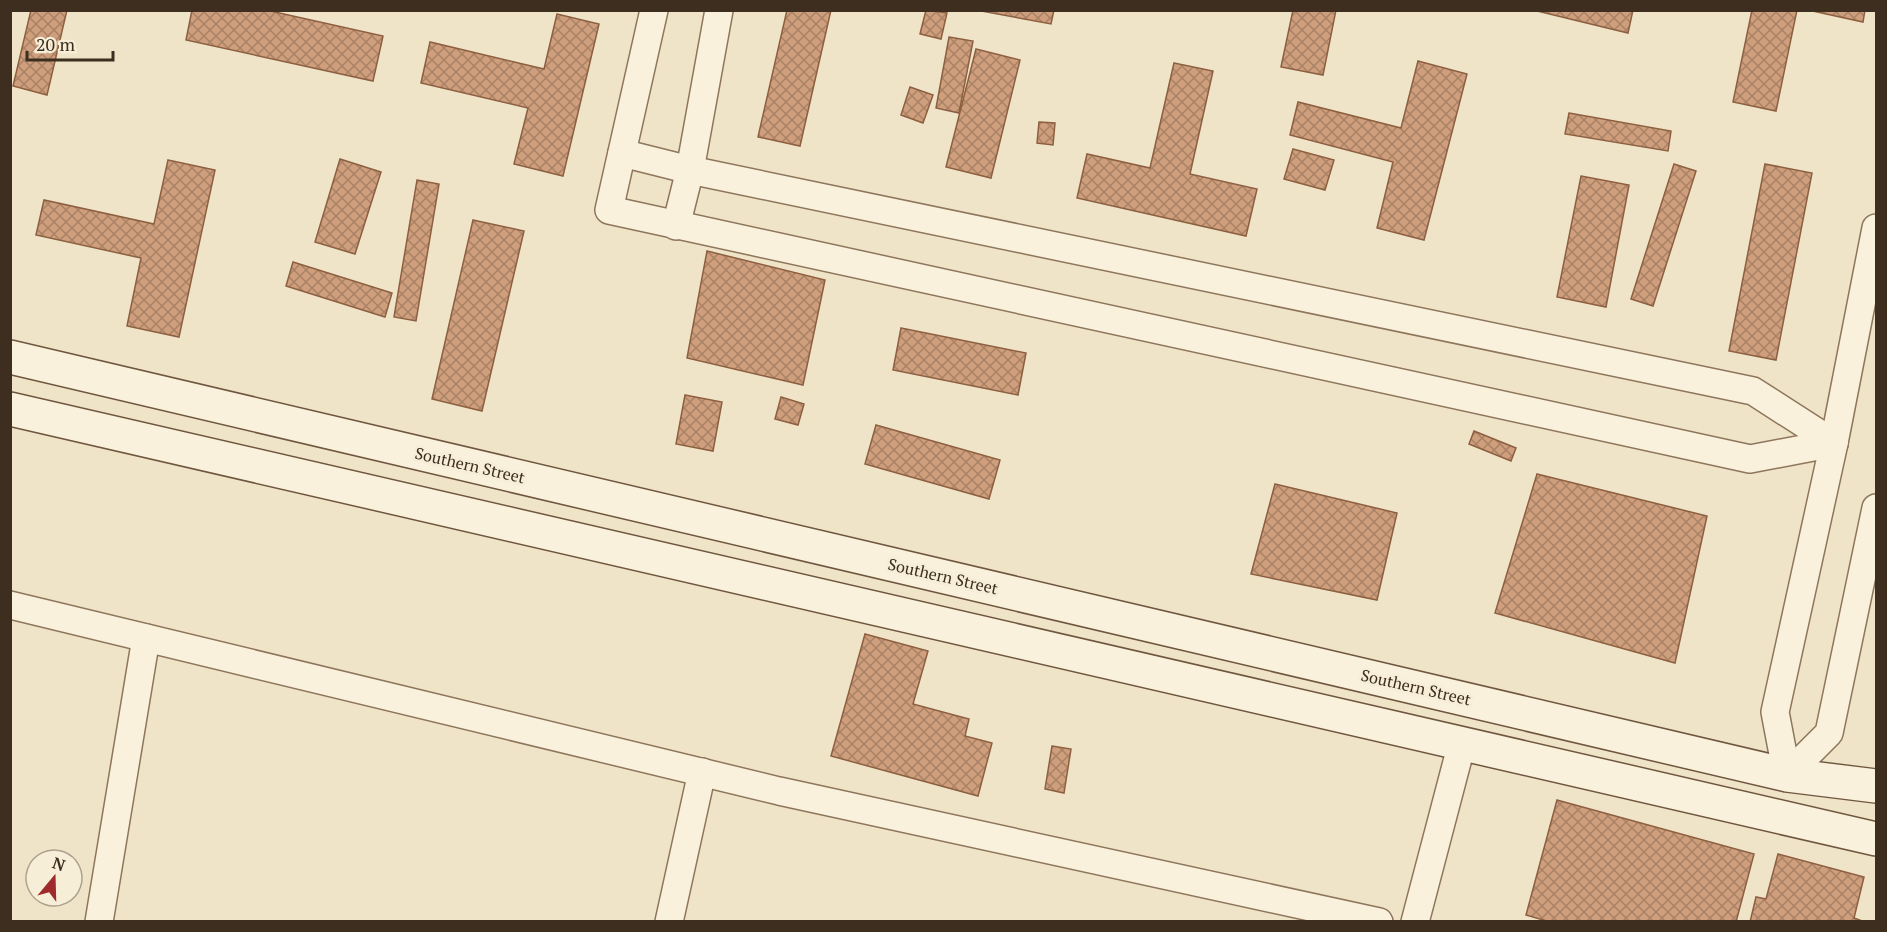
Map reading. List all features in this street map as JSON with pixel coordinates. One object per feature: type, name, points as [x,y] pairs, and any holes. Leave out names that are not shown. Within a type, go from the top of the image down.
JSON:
[{"type":"main road","name":"Southern Street","points":[[10,357],[1787,775],[1876,786]]},
{"type":"main road","points":[[10,409],[1876,839]]},
{"type":"street","points":[[654,10],[609,210],[1750,459],[1834,443]]},
{"type":"street","points":[[676,226],[690,170],[719,10]]},
{"type":"street","points":[[622,153],[690,170],[1753,391],[1834,443]]},
{"type":"street","points":[[1787,775],[1775,712],[1876,237]]},
{"type":"street","points":[[1787,775],[1828,733],[1876,508]]},
{"type":"street","points":[[10,605],[702,772],[1379,921]]},
{"type":"street","points":[[99,921],[146,638]]},
{"type":"street","points":[[1415,921],[1462,743]]},
{"type":"street","points":[[669,921],[702,772]]},
{"type":"building","points":[[31,10],[67,10],[47,95],[13,86]]},
{"type":"building","points":[[192,10],[266,10],[383,36],[373,81],[186,40]]},
{"type":"building","points":[[787,10],[831,10],[800,146],[758,137]]},
{"type":"building","points":[[926,10],[947,13],[941,39],[920,34]]},
{"type":"building","points":[[976,10],[1054,10],[1051,24]]},
{"type":"building","points":[[1293,10],[1336,10],[1323,75],[1281,67]]},
{"type":"building","points":[[1533,10],[1633,10],[1628,33]]},
{"type":"building","points":[[1752,10],[1797,10],[1776,111],[1733,102]]},
{"type":"building","points":[[1808,10],[1865,10],[1863,22]]},
{"type":"building","points":[[557,14],[599,24],[563,176],[514,164],[528,108],[421,83],[430,42],[544,69]]},
{"type":"building","points":[[949,37],[973,41],[959,113],[936,108]]},
{"type":"building","points":[[976,49],[1020,60],[991,178],[946,167]]},
{"type":"building","points":[[1418,61],[1467,74],[1424,240],[1377,228],[1393,162],[1290,135],[1298,102],[1401,128]]},
{"type":"building","points":[[1174,63],[1213,71],[1190,174],[1257,189],[1246,236],[1077,198],[1087,154],[1150,168]]},
{"type":"building","points":[[910,87],[933,95],[923,123],[901,115]]},
{"type":"building","points":[[1569,113],[1671,131],[1668,151],[1565,134]]},
{"type":"building","points":[[1039,122],[1055,123],[1053,145],[1037,143]]},
{"type":"building","points":[[1293,149],[1334,160],[1325,190],[1284,179]]},
{"type":"building","points":[[340,159],[381,172],[355,254],[315,242]]},
{"type":"building","points":[[168,160],[215,170],[179,337],[127,326],[141,258],[36,235],[44,200],[154,224]]},
{"type":"building","points":[[1674,164],[1696,171],[1653,306],[1631,299]]},
{"type":"building","points":[[1765,164],[1812,173],[1776,360],[1729,351]]},
{"type":"building","points":[[1581,176],[1629,185],[1606,307],[1557,297]]},
{"type":"building","points":[[417,180],[439,184],[416,321],[394,317]]},
{"type":"building","points":[[473,220],[524,231],[482,411],[432,399]]},
{"type":"building","points":[[707,251],[825,280],[803,385],[687,358]]},
{"type":"building","points":[[293,262],[392,293],[385,317],[286,286]]},
{"type":"building","points":[[901,328],[1026,353],[1018,395],[893,370]]},
{"type":"building","points":[[685,395],[722,402],[713,451],[676,444]]},
{"type":"building","points":[[781,397],[804,404],[798,425],[775,419]]},
{"type":"building","points":[[876,425],[1000,460],[989,499],[865,464]]},
{"type":"building","points":[[1474,431],[1516,448],[1511,461],[1469,444]]},
{"type":"building","points":[[1537,474],[1707,516],[1675,663],[1495,613]]},
{"type":"building","points":[[1275,484],[1397,513],[1377,600],[1251,574]]},
{"type":"building","points":[[865,634],[928,651],[913,704],[969,719],[965,736],[992,743],[978,796],[831,756]]},
{"type":"building","points":[[1052,746],[1071,749],[1064,793],[1045,789]]},
{"type":"building","points":[[1557,800],[1754,854],[1736,922],[1550,922],[1526,915]]},
{"type":"building","points":[[1778,854],[1864,877],[1854,918],[1865,922],[1750,922],[1756,897],[1766,899]]}]
